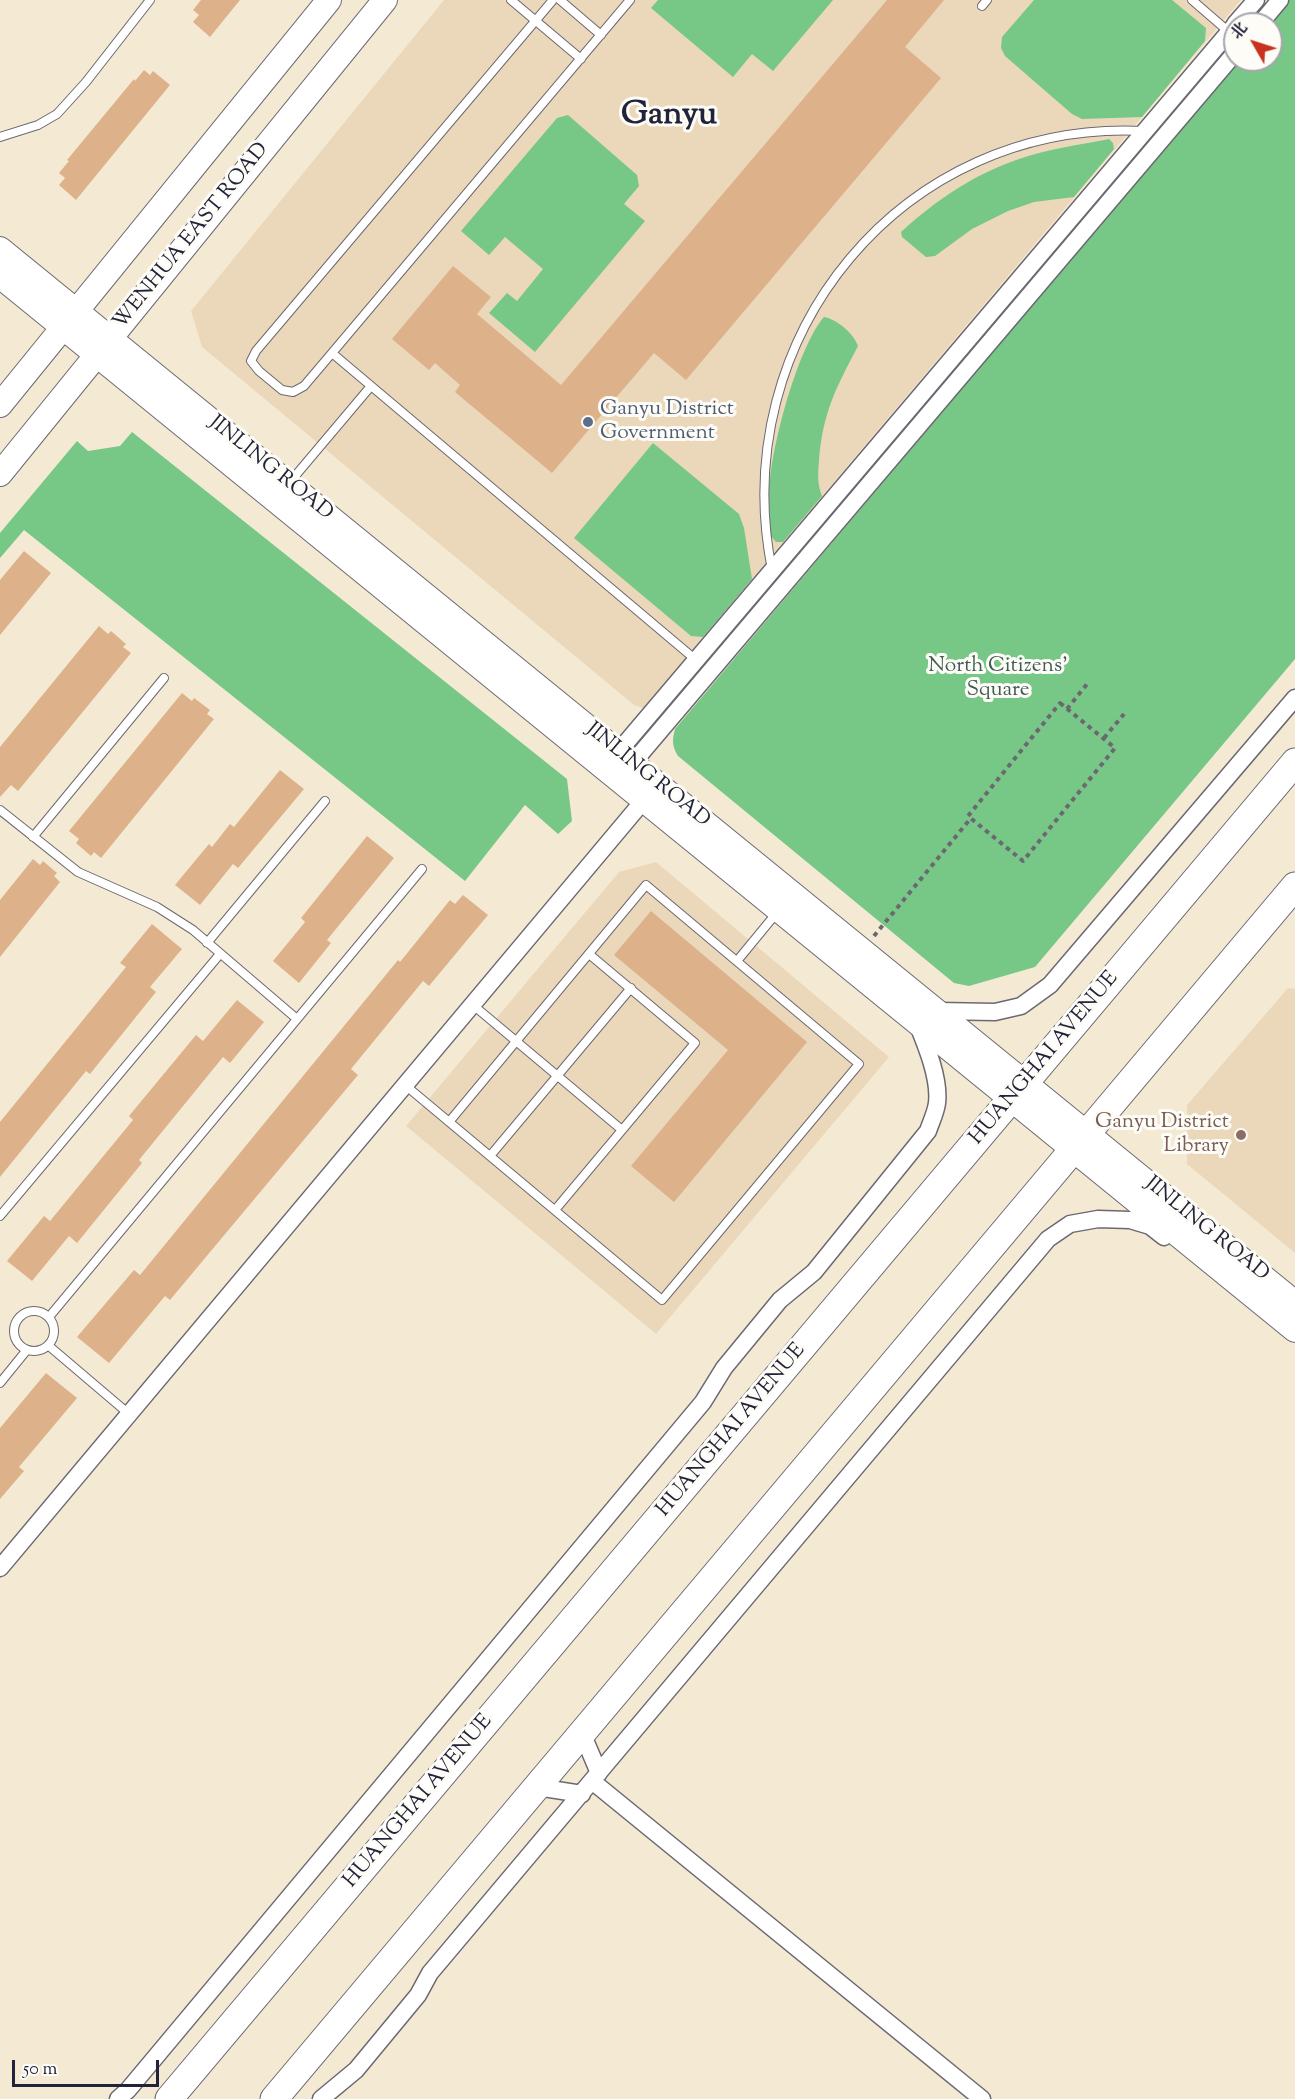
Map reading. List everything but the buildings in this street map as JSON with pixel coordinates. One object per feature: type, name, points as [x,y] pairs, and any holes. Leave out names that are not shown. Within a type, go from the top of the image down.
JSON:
[{"type":"main road","name":"HUANGHAI AVENUE","points":[[169,2099],[1295,762]]},
{"type":"main road","points":[[274,2099],[1295,886]]},
{"type":"street","name":"WENHUA EAST ROAD","points":[[0,405],[329,0]]},
{"type":"street","name":"WENHUA EAST ROAD","points":[[0,474],[385,0]]},
{"type":"street","points":[[1246,12],[1256,0]]},
{"type":"street","points":[[1270,12],[1280,0]]},
{"type":"street","points":[[618,766],[696,660],[1223,39]]},
{"type":"street","points":[[618,766],[1223,67]]},
{"type":"street","name":"JINLING ROAD","points":[[0,249],[70,319],[618,766],[862,951],[927,1017]]},
{"type":"street","name":"JINLING ROAD","points":[[0,276],[70,319]]},
{"type":"street","name":"JINLING ROAD","points":[[103,346],[288,484],[618,766],[644,800],[779,910],[927,1017],[1018,1091],[1080,1142],[1295,1330]]},
{"type":"street","points":[[118,2099],[128,2090],[703,1402],[724,1368],[772,1309],[814,1272],[928,1131],[937,1103],[937,1088],[932,1066],[927,1017],[995,1012],[1021,1006],[1050,985],[1295,698]]},
{"type":"street","points":[[0,1568],[644,800]]},
{"type":"street","name":"JINLING ROAD","points":[[1080,1142],[1295,1303]]},
{"type":"street","points":[[321,2099],[356,2070],[418,1995],[430,1973],[1048,1239],[1071,1224],[1098,1219],[1130,1220],[1150,1226],[1295,1342]]},
{"type":"street","points":[[582,1733],[591,1783],[981,2099]]},
{"type":"street","points":[[537,1787],[591,1783]]},
{"type":"lane","points":[[0,137],[38,125],[57,114],[86,82],[150,0]]},
{"type":"lane","points":[[511,0],[581,59]]},
{"type":"lane","points":[[553,0],[256,351],[251,361],[258,371],[282,390],[293,392],[304,386],[630,0]]},
{"type":"lane","points":[[560,0],[601,34]]},
{"type":"lane","points":[[1192,0],[1223,20]]},
{"type":"lane","points":[[772,570],[764,521],[764,490],[766,449],[776,398],[797,340],[812,312],[848,260],[877,229],[918,196],[972,164],[1022,146],[1063,136],[1096,132],[1145,131]]},
{"type":"lane","points":[[332,353],[696,660]]},
{"type":"lane","points":[[288,484],[371,386]]},
{"type":"lane","points":[[33,837],[164,678]]},
{"type":"lane","points":[[207,943],[325,801]]},
{"type":"lane","points":[[0,810],[78,872],[158,907],[193,930],[297,1019]]},
{"type":"lane","points":[[49,1317],[422,869]]},
{"type":"lane","points":[[405,1085],[449,1122],[662,1299],[859,1064],[646,885],[449,1122]]},
{"type":"lane","points":[[736,961],[779,910]]},
{"type":"lane","points":[[0,1216],[220,954]]},
{"type":"lane","points":[[555,1210],[695,1043],[589,954]]},
{"type":"lane","points":[[490,1156],[631,988]]},
{"type":"lane","points":[[472,1005],[622,1130]]},
{"type":"lane","points":[[34,1311],[42,1312],[49,1317],[54,1323],[55,1332],[54,1340],[49,1346],[34,1352],[27,1351],[16,1341],[15,1324],[20,1317],[34,1311]]},
{"type":"lane","points":[[49,1346],[129,1414]]},
{"type":"lane","points":[[0,1383],[27,1351]]},
{"type":"path","points":[[1067,709],[1088,684]]},
{"type":"path","points":[[1060,703],[1104,738],[1115,748],[1023,861],[968,816],[1060,703]]},
{"type":"path","points":[[1104,738],[1124,714]]},
{"type":"path","points":[[862,951],[971,818]]},
{"type":"shaded area","name":"Ganyu District Government","points":[[444,0],[1241,0],[1231,12],[1223,12],[1223,21],[643,708],[634,705],[202,347],[191,311]]},
{"type":"shaded area","points":[[656,862],[889,1057],[656,1334],[406,1126],[619,872]]},
{"type":"shaded area","name":"Ganyu District Library","points":[[1288,988],[1295,989],[1295,1253],[1187,1164],[1187,1105]]},
{"type":"green space","points":[[658,0],[833,0],[773,71],[752,54],[733,77],[651,8]]},
{"type":"green space","points":[[1034,0],[1172,0],[1206,28],[1205,41],[1142,117],[1082,119],[1072,114],[1005,56],[1001,48],[1002,37]]},
{"type":"green space","name":"North Citizens' Square","points":[[1289,0],[1295,0],[1295,659],[1035,967],[969,986],[954,983],[678,756],[673,743],[675,729],[1229,72],[1283,72],[1283,12],[1279,12]]},
{"type":"green space","points":[[568,115],[637,175],[639,186],[624,204],[645,221],[535,352],[489,313],[507,293],[517,301],[543,269],[505,237],[489,255],[461,231],[557,118]]},
{"type":"green space","points":[[1109,139],[1114,149],[1074,197],[1034,202],[1008,211],[972,229],[935,256],[926,257],[902,237],[901,232],[927,210],[986,172],[1052,150]]},
{"type":"green space","points":[[824,317],[844,328],[858,346],[827,414],[818,474],[822,496],[783,542],[776,542],[771,536],[769,495],[779,429],[804,352]]},
{"type":"green space","points":[[132,432],[567,779],[572,821],[558,834],[525,805],[465,881],[24,530],[0,558],[0,533],[77,441],[88,451],[120,446]]},
{"type":"green space","points":[[653,443],[739,514],[744,528],[752,579],[703,637],[691,636],[574,538]]},
{"type":"place","name":"Ganyu District Government","points":[[588,422]]},
{"type":"place","name":"Ganyu District Library","points":[[1241,1135]]},
{"type":"district","name":"Ganyu","points":[[669,117]]}]
